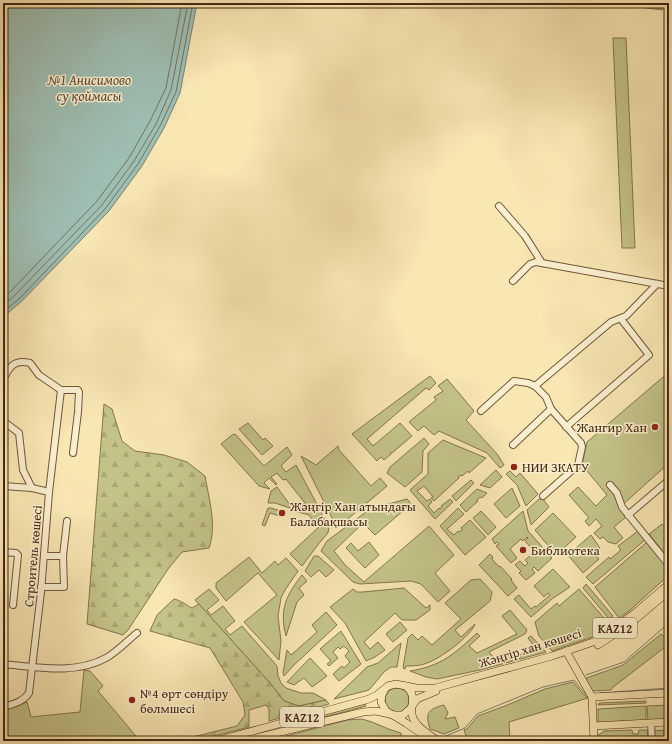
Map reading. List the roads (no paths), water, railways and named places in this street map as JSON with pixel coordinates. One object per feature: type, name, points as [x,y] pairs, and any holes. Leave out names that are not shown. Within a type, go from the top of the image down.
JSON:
[{"type":"main road","name":"Жәңгір хан көшесі","points":[[243,741],[363,712],[376,711],[400,715],[410,710],[412,704],[420,697],[567,654],[596,641],[635,613],[669,584]]},
{"type":"main road","name":"Жәңгір хан көшесі","points":[[216,741],[369,700],[377,696],[392,684],[416,688],[435,688],[590,648],[607,640],[630,624],[669,591]]},
{"type":"main road","points":[[567,654],[592,697],[594,741]]},
{"type":"main road","points":[[404,685],[412,693],[412,714],[414,721],[438,741]]},
{"type":"main road","points":[[385,689],[381,702],[384,708],[432,741]]},
{"type":"main road","points":[[592,697],[669,693]]},
{"type":"main road","points":[[593,726],[669,722]]},
{"type":"street","points":[[668,27],[669,39]]},
{"type":"street","points":[[499,206],[525,236],[542,263]]},
{"type":"street","points":[[513,282],[530,264],[542,263],[669,286]]},
{"type":"street","points":[[534,386],[611,322],[626,316],[657,284]]},
{"type":"street","points":[[566,426],[649,355],[621,319]]},
{"type":"street","points":[[3,380],[8,370],[13,365],[19,362],[26,362],[30,363],[39,375],[61,390],[76,389],[79,392],[78,412],[72,453]]},
{"type":"street","points":[[481,411],[514,381],[528,383],[534,386],[546,397],[551,409],[581,443],[582,447],[578,465],[543,496]]},
{"type":"street","name":"Строитель көшесі","points":[[3,707],[19,702],[26,698],[28,693],[41,587],[49,492],[61,390]]},
{"type":"street","points":[[513,445],[551,409]]},
{"type":"street","points":[[3,421],[19,434],[23,470],[32,488]]},
{"type":"street","points":[[628,515],[669,480]]},
{"type":"street","points":[[610,484],[617,493],[622,507],[669,565]]},
{"type":"street","points":[[3,486],[32,488],[49,492]]},
{"type":"street","points":[[41,587],[64,588],[63,556],[67,521]]},
{"type":"street","points":[[3,552],[16,553],[18,555],[13,605]]},
{"type":"street","points":[[44,556],[63,556]]},
{"type":"street","points":[[3,664],[68,669],[84,667],[107,658],[138,633]]},
{"type":"street","points":[[651,723],[652,741]]},
{"type":"water","name":"№1 Анисимово су қоймасы","points":[[3,3],[197,3],[180,93],[164,128],[142,166],[109,211],[21,302],[3,317]]},
{"type":"waterway","points":[[586,675],[624,662],[669,623]]},
{"type":"waterway","points":[[446,736],[465,728],[477,714],[543,687],[574,680],[585,694],[587,694]]},
{"type":"waterway","points":[[600,693],[669,688]]},
{"type":"waterway","points":[[443,738],[446,736],[457,741]]},
{"type":"place","name":"Жангир Хан","points":[[655,427]]},
{"type":"place","name":"НИИ ЗКАТУ","points":[[514,467]]},
{"type":"place","name":"Жәңгір Хан атындағы Балабақшасы","points":[[282,513]]},
{"type":"place","name":"Библиотека","points":[[523,550]]},
{"type":"place","name":"№4 өрт сөндіру бөлмшесі","points":[[132,700]]}]
